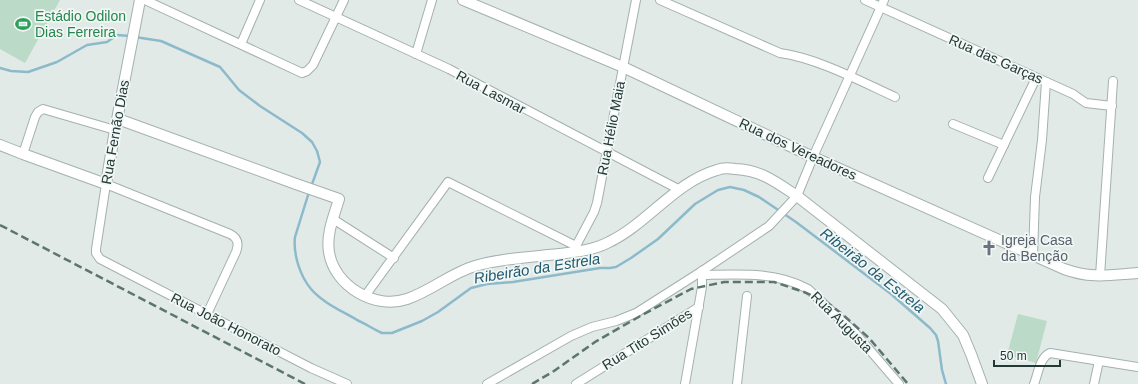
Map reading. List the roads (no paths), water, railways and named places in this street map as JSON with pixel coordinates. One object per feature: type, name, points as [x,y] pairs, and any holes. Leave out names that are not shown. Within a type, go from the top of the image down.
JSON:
[{"type":"street","name":"Rua Fernão Dias","points":[[104,262],[98,256],[96,249],[115,130],[140,0]]},
{"type":"street","points":[[145,0],[302,73],[307,71],[314,63],[344,0]]},
{"type":"street","points":[[241,44],[260,0]]},
{"type":"street","name":"Rua Lasmar","points":[[299,0],[335,18],[449,69],[680,190]]},
{"type":"street","points":[[416,54],[432,0]]},
{"type":"street","name":"Rua dos Vereadores","points":[[463,0],[623,67],[813,157],[1074,273],[1086,276],[1138,273]]},
{"type":"street","name":"Rua Hélio Maia","points":[[576,249],[597,203],[636,0]]},
{"type":"street","points":[[660,0],[780,53],[797,55],[894,97]]},
{"type":"street","name":"Rua das Garças","points":[[865,0],[882,3],[1036,78],[1073,94],[1086,103],[1112,106]]},
{"type":"street","points":[[486,384],[577,333],[592,327],[620,320],[636,313],[702,272],[769,226],[795,199],[882,3]]},
{"type":"street","points":[[988,178],[1036,78]]},
{"type":"street","points":[[1100,276],[1113,81]]},
{"type":"street","points":[[1033,255],[1036,197],[1046,82]]},
{"type":"street","points":[[23,154],[35,117],[38,112],[43,109],[115,130]]},
{"type":"street","points":[[118,119],[339,199],[328,243],[332,263],[335,270],[344,282],[365,296],[379,301],[397,301],[408,299],[456,274],[475,266],[576,249],[599,247],[616,239],[643,220],[680,190],[704,175],[718,169],[744,169],[764,175],[942,309],[963,335],[972,354],[982,384]]},
{"type":"street","points":[[953,124],[1004,145]]},
{"type":"street","points":[[0,145],[106,184],[233,236],[238,244],[236,252],[207,314]]},
{"type":"street","points":[[365,296],[448,182],[576,249]]},
{"type":"street","points":[[333,219],[394,258]]},
{"type":"street","name":"Rua João Honorato","points":[[104,262],[311,368],[347,384]]},
{"type":"street","points":[[685,384],[699,308],[702,287],[702,272]]},
{"type":"street","name":"Rua Augusta","points":[[702,272],[707,274],[767,275],[808,289],[856,334],[899,384]]},
{"type":"street","points":[[737,384],[747,296]]},
{"type":"street","name":"Rua Tito Simões","points":[[576,384],[699,308]]},
{"type":"street","points":[[1034,384],[1042,360],[1047,354],[1054,353],[1138,367]]},
{"type":"street","points":[[1094,384],[1099,361]]},
{"type":"waterway","name":"Ribeirão da Estrela","points":[[0,68],[11,71],[28,72],[57,62],[87,45],[107,42],[117,35],[130,36]]},
{"type":"waterway","name":"Ribeirão da Estrela","points":[[135,37],[161,41],[220,67],[239,90],[260,106],[302,133],[312,142],[317,151],[320,162],[311,187]]},
{"type":"waterway","name":"Ribeirão da Estrela","points":[[309,192],[295,237],[296,257],[307,284],[321,298],[357,320],[382,333],[392,333],[422,321],[438,312],[471,288],[487,284],[513,282],[600,268],[616,267],[658,239],[695,204],[718,190],[730,187],[744,190],[759,197],[796,222],[891,294],[930,328],[936,335],[938,341],[942,370],[946,384]]},
{"type":"railway","points":[[0,225],[305,384]]},
{"type":"railway","points":[[532,384],[554,371],[595,342],[642,315],[691,289],[724,282],[774,282],[825,301],[869,338],[908,384]]},
{"type":"place","name":"Estádio Odilon Dias Ferreira","points":[[23,24]]},
{"type":"place","name":"Igreja Casa da Benção","points":[[989,248]]}]
